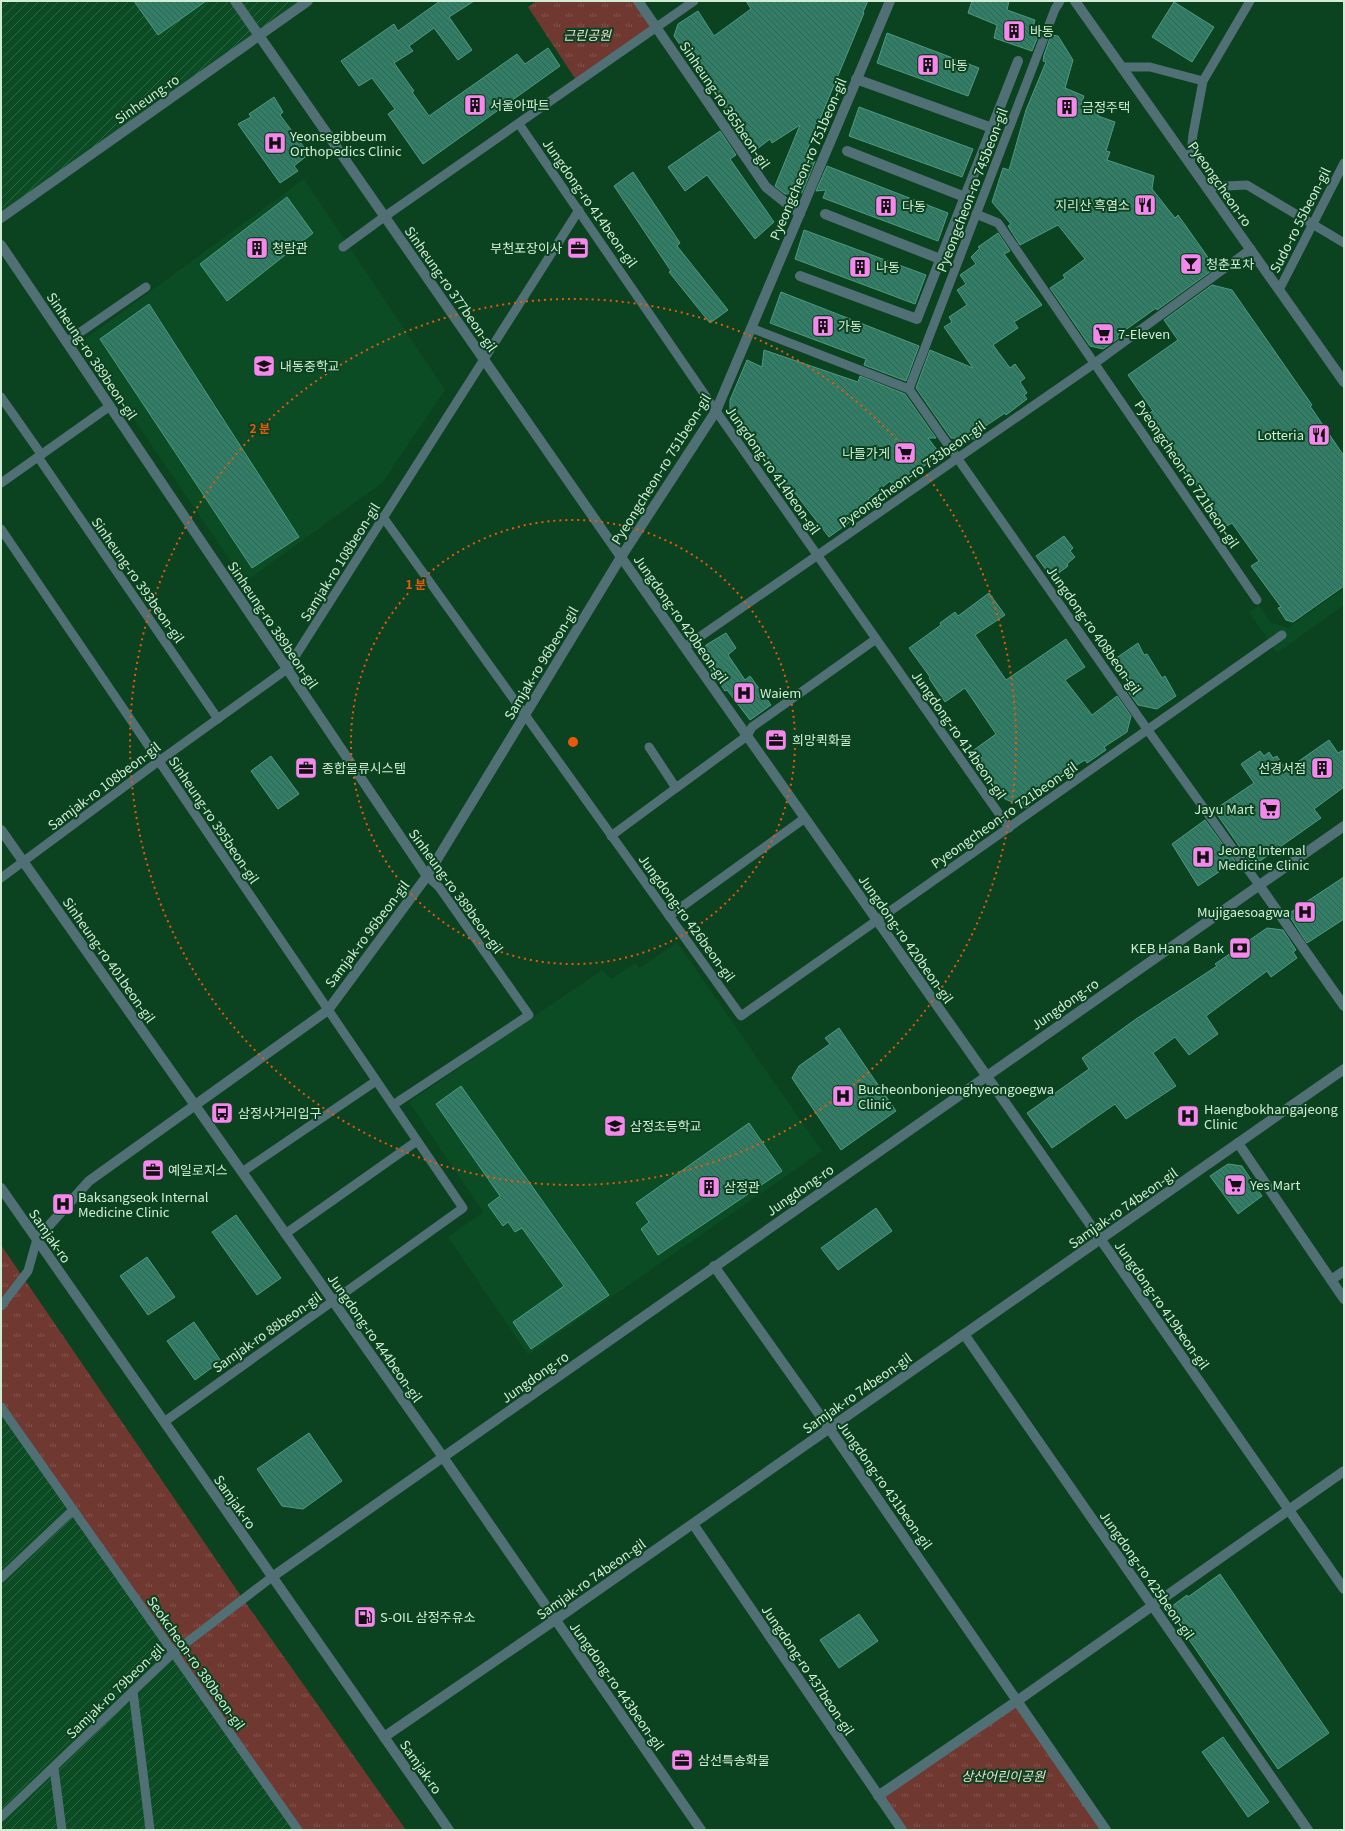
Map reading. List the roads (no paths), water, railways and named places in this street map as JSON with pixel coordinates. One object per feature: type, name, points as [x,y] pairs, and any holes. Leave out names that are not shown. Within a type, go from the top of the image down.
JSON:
[{"type":"street","name":"Sinheung-ro 377beon-gil","points":[[235,1],[621,557]]},
{"type":"street","name":"Sinheung-ro","points":[[1,218],[308,1]]},
{"type":"street","name":"Sinheung-ro 365beon-gil","points":[[638,1],[766,187],[800,214]]},
{"type":"street","name":"Pyeongcheon-ro 751beon-gil","points":[[621,557],[716,411],[890,1]]},
{"type":"street","name":"Pyeongcheon-ro","points":[[1075,1],[1344,382]]},
{"type":"street","points":[[800,276],[917,319],[1018,60]]},
{"type":"street","points":[[856,79],[992,128]]},
{"type":"street","points":[[847,151],[965,197]]},
{"type":"street","points":[[825,214],[940,259]]},
{"type":"street","name":"Sinheung-ro 389beon-gil","points":[[1,246],[427,876]]},
{"type":"street","name":"Jungdong-ro 420beon-gil","points":[[621,557],[986,1076]]},
{"type":"street","name":"Samjak-ro 96beon-gil","points":[[37,1239],[89,1181],[328,1010],[427,876],[621,557]]},
{"type":"street","name":"Jungdong-ro","points":[[272,1577],[1344,826]]},
{"type":"street","name":"Sinheung-ro 401beon-gil","points":[[1,830],[195,1105]]},
{"type":"street","points":[[1259,885],[1344,1006]]},
{"type":"street","name":"Samjak-ro 74beon-gil","points":[[384,1737],[693,1524],[1344,1069]]},
{"type":"street","name":"Jungdong-ro 419beon-gil","points":[[986,1076],[1344,1589]]},
{"type":"street","name":"Jungdong-ro 444beon-gil","points":[[195,1105],[443,1457]]},
{"type":"street","points":[[1238,1143],[1344,1299]]},
{"type":"street","name":"Samjak-ro","points":[[1,1188],[449,1830]]},
{"type":"street","name":"Jungdong-ro 431beon-gil","points":[[714,1266],[830,1428],[1106,1830]]},
{"type":"street","points":[[1331,1280],[1344,1271]]},
{"type":"street","name":"Jungdong-ro 425beon-gil","points":[[964,1334],[1308,1830]]},
{"type":"street","name":"Jungdong-ro 443beon-gil","points":[[443,1457],[701,1830]]},
{"type":"street","points":[[878,1796],[1017,1701],[1344,1471]]},
{"type":"street","name":"Jungdong-ro 437beon-gil","points":[[693,1524],[902,1830]]},
{"type":"lane","points":[[344,247],[384,217],[694,1]]},
{"type":"lane","name":"Pyeongcheon-ro 745beon-gil","points":[[909,389],[1055,9],[1060,1]]},
{"type":"lane","points":[[1190,164],[1193,134],[1203,81],[1250,1]]},
{"type":"lane","points":[[1122,67],[1150,67],[1203,81]]},
{"type":"lane","name":"Jungdong-ro 414beon-gil","points":[[519,124],[716,411],[1009,828]]},
{"type":"lane","name":"Sudo-ro 55beon-gil","points":[[1279,290],[1344,163]]},
{"type":"lane","points":[[1207,187],[1247,184],[1344,243]]},
{"type":"lane","name":"Samjak-ro 108beon-gil","points":[[1,878],[159,761],[287,669],[579,210]]},
{"type":"lane","points":[[976,214],[998,223],[1095,363]]},
{"type":"lane","name":"Pyeongcheon-ro 733beon-gil","points":[[684,647],[1095,363],[1251,249]]},
{"type":"lane","points":[[66,342],[146,286]]},
{"type":"lane","points":[[751,328],[909,389]]},
{"type":"lane","name":"Pyeongcheon-ro 721beon-gil","points":[[1095,363],[1257,600]]},
{"type":"lane","name":"Jungdong-ro 408beon-gil","points":[[909,389],[1147,729],[1259,885]]},
{"type":"lane","name":"Sinheung-ro 393beon-gil","points":[[1,397],[39,456],[218,719]]},
{"type":"lane","points":[[1,483],[110,406]]},
{"type":"lane","name":"Jungdong-ro 426beon-gil","points":[[383,517],[741,1016]]},
{"type":"lane","name":"Sinheung-ro 395beon-gil","points":[[1,529],[463,1208]]},
{"type":"lane","name":"Pyeongcheon-ro 721beon-gil","points":[[741,1016],[1282,635]]},
{"type":"lane","points":[[612,836],[747,736],[752,727],[876,639]]},
{"type":"lane","points":[[649,747],[676,788]]},
{"type":"lane","points":[[669,916],[805,818]]},
{"type":"lane","name":"Sinheung-ro 389beon-gil","points":[[393,1105],[529,1015],[438,887],[427,876]]},
{"type":"lane","points":[[242,1172],[376,1081]]},
{"type":"lane","points":[[285,1234],[417,1141]]},
{"type":"lane","name":"Samjak-ro 88beon-gil","points":[[164,1422],[463,1208]]},
{"type":"lane","points":[[1,1306],[28,1271],[37,1239]]},
{"type":"lane","name":"Seokcheon-ro 380beon-gil","points":[[1,1407],[298,1830]]},
{"type":"lane","points":[[1,1578],[73,1510]]},
{"type":"lane","name":"Samjak-ro 79beon-gil","points":[[1,1817],[173,1653],[272,1577]]},
{"type":"lane","points":[[133,1691],[150,1830]]},
{"type":"lane","points":[[54,1768],[62,1830]]},
{"type":"place","name":"바동","points":[[1014,31]]},
{"type":"place","name":"마동","points":[[928,65]]},
{"type":"place","name":"서울아파트","points":[[475,105]]},
{"type":"place","name":"금정주택","points":[[1067,107]]},
{"type":"place","name":"Yeonsegibbeum Orthopedics Clinic","points":[[275,143]]},
{"type":"place","name":"지리산 흑염소","points":[[1145,205]]},
{"type":"place","name":"다동","points":[[886,206]]},
{"type":"place","name":"청람관","points":[[257,248]]},
{"type":"place","name":"부천포장이사","points":[[578,248]]},
{"type":"place","name":"청춘포차","points":[[1191,264]]},
{"type":"place","name":"나동","points":[[860,267]]},
{"type":"place","name":"가동","points":[[823,326]]},
{"type":"place","name":"7-Eleven","points":[[1103,334]]},
{"type":"place","name":"내동중학교","points":[[264,366]]},
{"type":"place","name":"Lotteria","points":[[1319,435]]},
{"type":"place","name":"나들가게","points":[[905,453]]},
{"type":"place","name":"Waiem","points":[[744,693]]},
{"type":"place","name":"희망퀵화물","points":[[776,740]]},
{"type":"place","name":"종합물류시스템","points":[[306,768]]},
{"type":"place","name":"선경서점","points":[[1322,768]]},
{"type":"place","name":"Jayu Mart","points":[[1270,809]]},
{"type":"place","name":"Jeong Internal Medicine Clinic","points":[[1203,857]]},
{"type":"place","name":"Mujigaesoagwa","points":[[1305,912]]},
{"type":"place","name":"KEB Hana Bank","points":[[1240,948]]},
{"type":"place","name":"Bucheonbonjeonghyeongoegwa Clinic","points":[[843,1096]]},
{"type":"place","name":"삼정사거리입구","points":[[222,1113]]},
{"type":"place","name":"Haengbokhangajeong Clinic","points":[[1188,1116]]},
{"type":"place","name":"삼정초등학교","points":[[615,1126]]},
{"type":"place","name":"예일로지스","points":[[153,1170]]},
{"type":"place","name":"Yes Mart","points":[[1235,1185]]},
{"type":"place","name":"삼정관","points":[[709,1187]]},
{"type":"place","name":"Baksangseok Internal Medicine Clinic","points":[[63,1204]]},
{"type":"place","name":"S-OIL 삼정주유소","points":[[365,1617]]},
{"type":"place","name":"삼선특송화물","points":[[682,1760]]},
{"type":"park label","name":"근린공원","points":[[587,35]]},
{"type":"park label","name":"상산어린이공원","points":[[1003,1776]]}]
